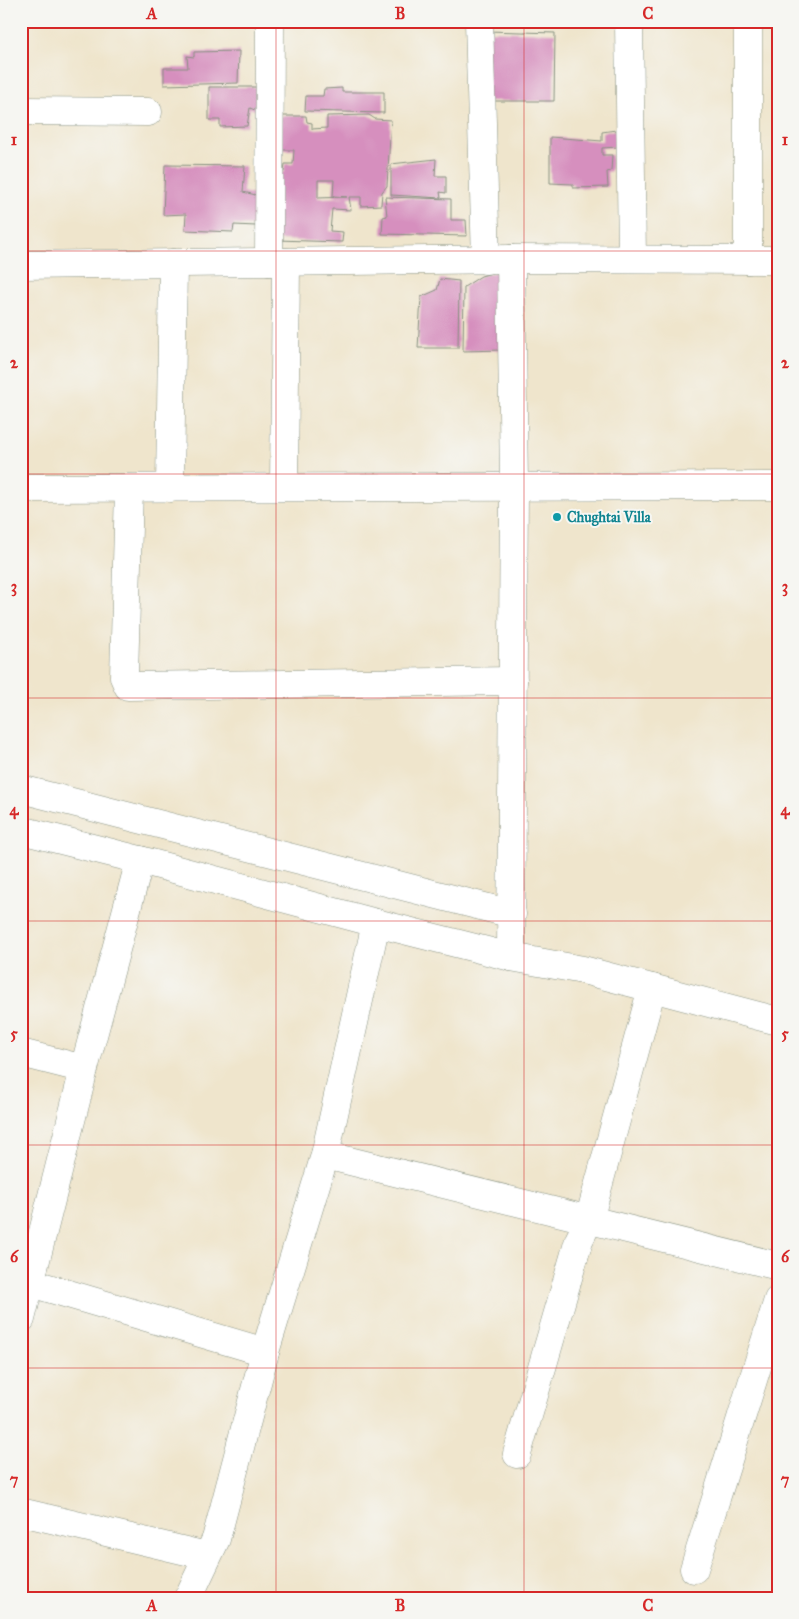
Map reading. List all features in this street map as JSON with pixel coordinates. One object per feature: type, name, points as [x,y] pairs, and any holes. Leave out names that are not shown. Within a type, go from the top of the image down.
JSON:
[{"type":"street","points":[[270,21],[284,487]]},
{"type":"street","points":[[479,21],[499,260],[514,486],[511,957]]},
{"type":"street","points":[[629,21],[632,259]]},
{"type":"street","points":[[748,21],[748,260]]},
{"type":"street","points":[[21,111],[148,112]]},
{"type":"street","points":[[21,265],[632,259],[778,260]]},
{"type":"street","points":[[170,488],[173,264]]},
{"type":"street","points":[[21,488],[778,486]]},
{"type":"street","points":[[129,488],[124,676],[128,686],[513,681]]},
{"type":"street","points":[[21,789],[512,914]]},
{"type":"street","points":[[21,830],[376,923],[511,957],[583,970],[778,1021]]},
{"type":"street","points":[[21,1319],[26,1281],[140,860]]},
{"type":"street","points":[[188,1598],[216,1539],[265,1352],[325,1155],[376,923]]},
{"type":"street","points":[[517,1454],[579,1240],[589,1220],[652,988]]},
{"type":"street","points":[[21,1053],[84,1069]]},
{"type":"street","points":[[325,1155],[778,1266]]},
{"type":"street","points":[[26,1281],[265,1352]]},
{"type":"street","points":[[694,1569],[778,1300]]},
{"type":"street","points":[[21,1512],[207,1556]]},
{"type":"building","points":[[487,31],[555,33],[554,101],[484,101]]},
{"type":"building","points":[[239,51],[238,83],[164,85],[164,68],[188,68],[187,56],[194,57],[194,52]]},
{"type":"building","points":[[209,87],[258,87],[257,111],[250,108],[247,126],[220,127],[220,120],[209,120]]},
{"type":"building","points":[[342,88],[342,92],[384,92],[384,113],[305,111],[306,96],[323,96],[324,89]]},
{"type":"building","points":[[369,115],[375,119],[391,120],[387,186],[382,192],[381,205],[361,206],[361,197],[349,197],[351,210],[332,209],[330,231],[343,232],[342,242],[276,240],[277,173],[284,172],[285,164],[293,164],[294,150],[272,150],[279,116],[306,116],[307,122],[312,123],[312,129],[327,128],[327,116]],"holes":[[[318,180],[334,180],[333,196],[347,197],[318,198]]]},
{"type":"building","points":[[616,130],[618,147],[602,148],[602,155],[612,155],[611,171],[607,172],[608,187],[573,188],[573,184],[550,183],[550,137],[602,141],[602,132]]},
{"type":"building","points":[[436,159],[435,176],[446,176],[446,193],[440,192],[441,198],[391,195],[391,164]]},
{"type":"building","points":[[165,165],[245,166],[243,192],[256,195],[256,226],[234,225],[233,232],[185,230],[186,214],[163,215]]},
{"type":"building","points":[[385,197],[451,199],[451,220],[466,220],[467,236],[382,234],[383,217],[387,216]]},
{"type":"building","points":[[495,272],[504,279],[503,350],[463,351],[464,287],[481,276]]},
{"type":"building","points":[[440,279],[459,281],[458,348],[418,348],[421,297],[437,290]]},
{"type":"place","name":"Chughtai Villa","points":[[557,517]]}]
